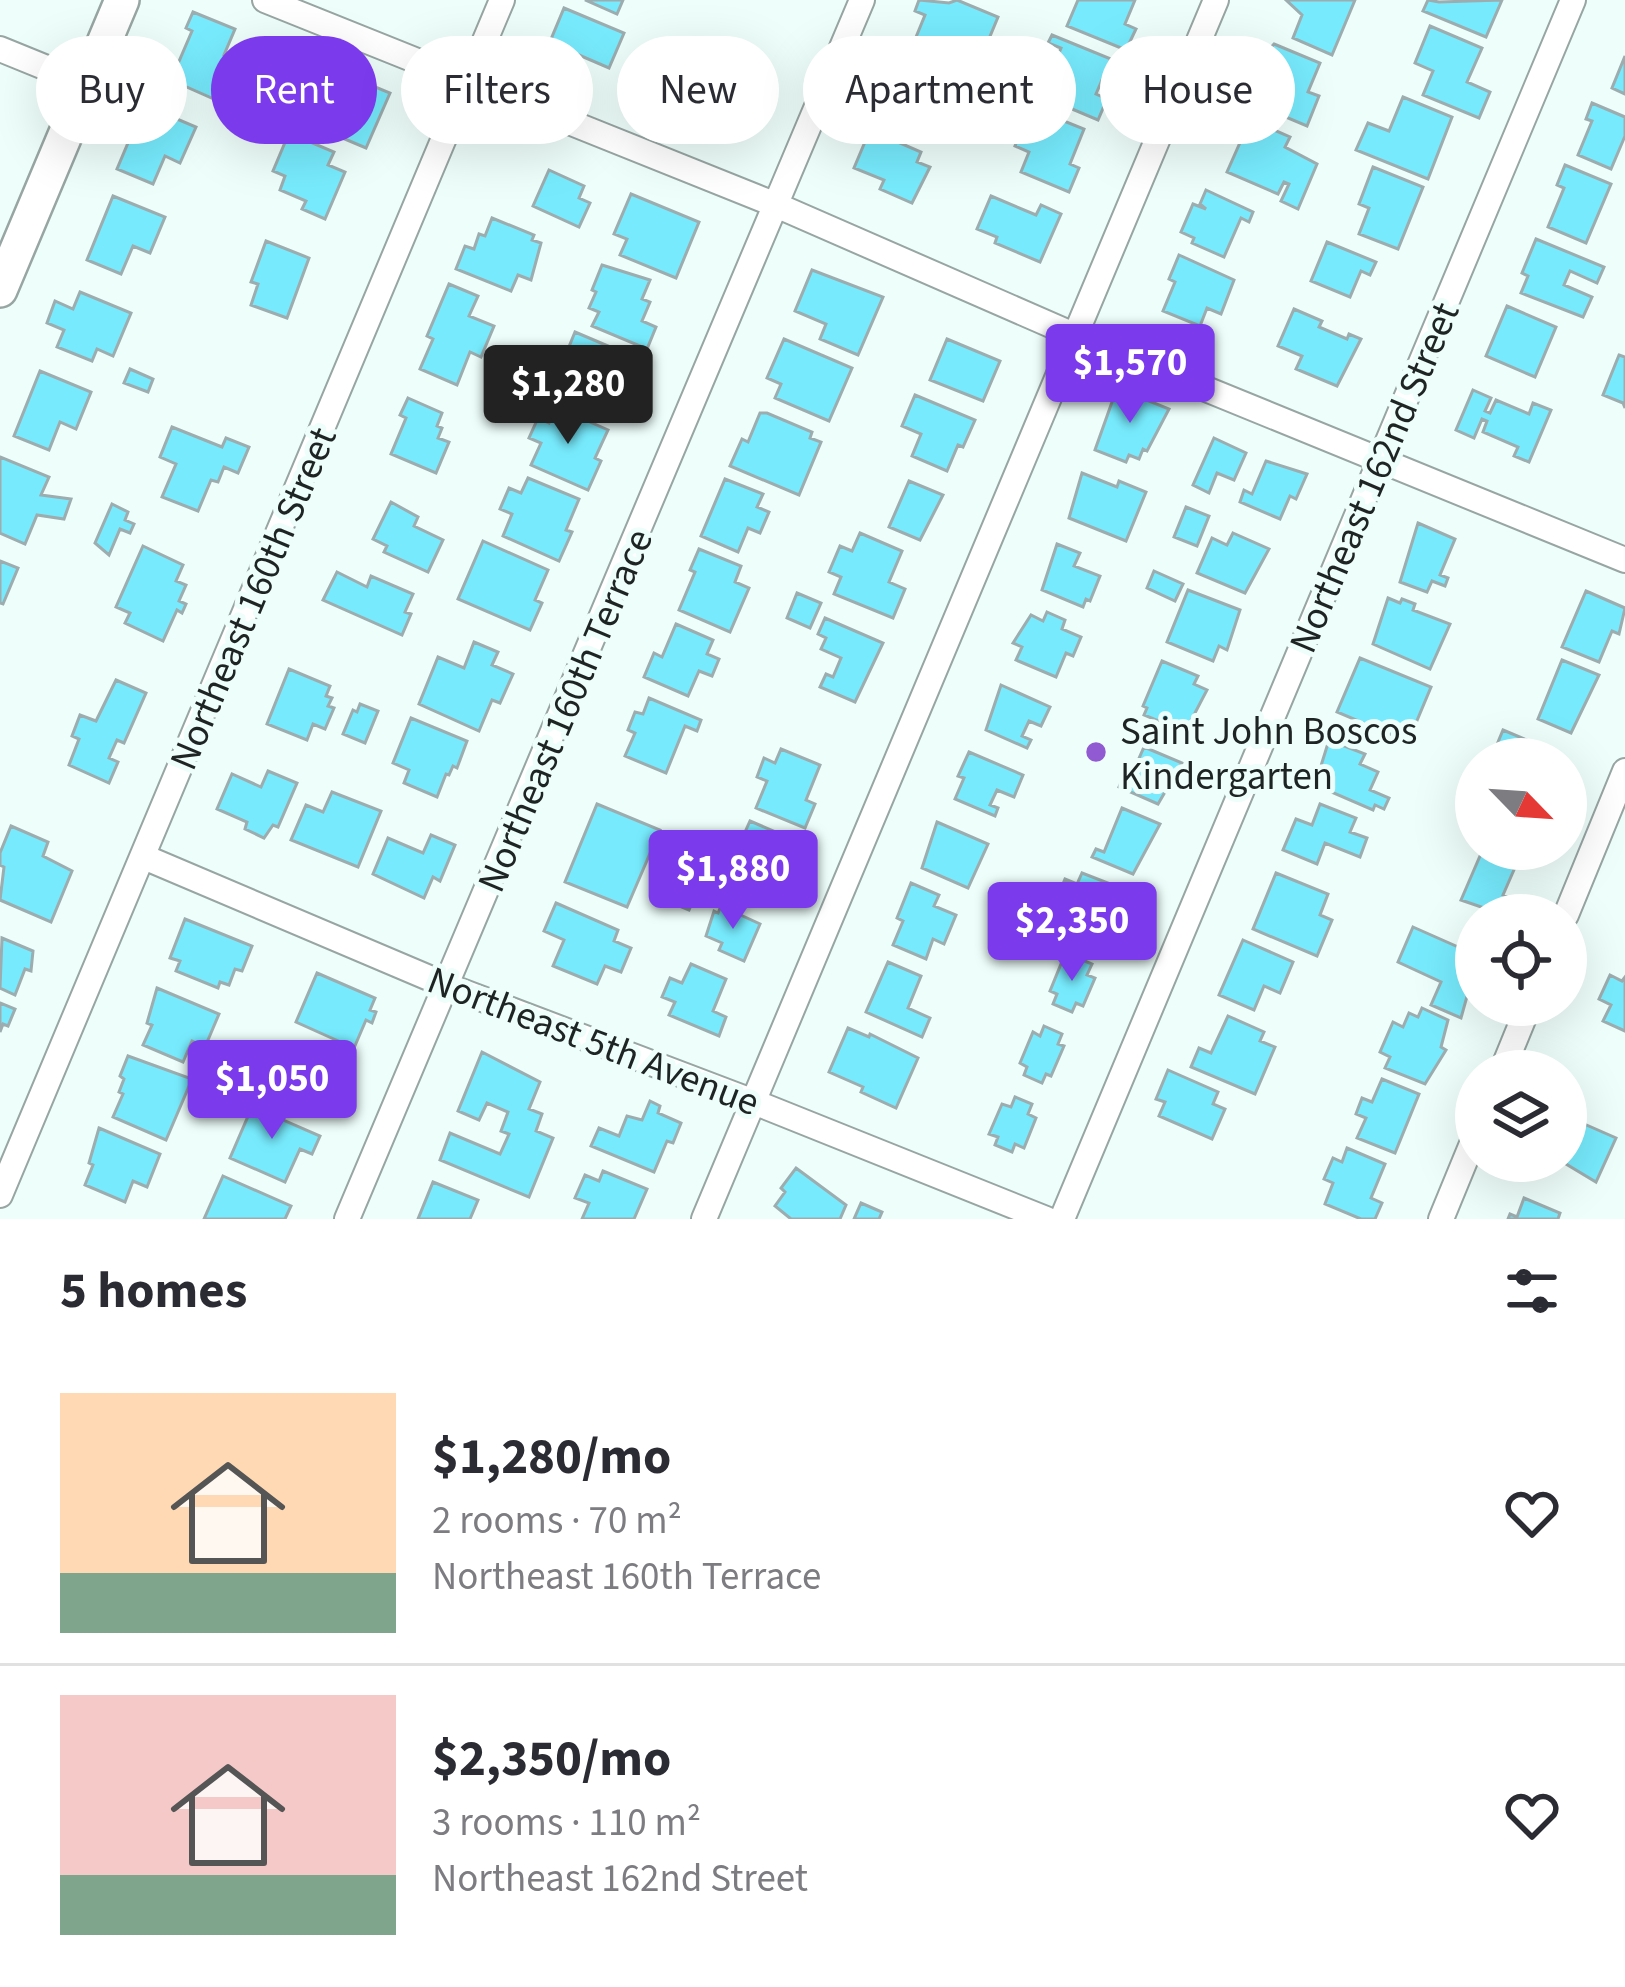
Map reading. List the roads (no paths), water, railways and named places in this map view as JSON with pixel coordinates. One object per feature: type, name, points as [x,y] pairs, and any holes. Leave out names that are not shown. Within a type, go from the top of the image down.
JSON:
[{"type":"street","points":[[107,36],[122,0]]},
{"type":"street","points":[[265,0],[401,56]]},
{"type":"street","name":"Northeast 160th Street","points":[[487,36],[502,0]]},
{"type":"street","name":"Northeast 160th Terrace","points":[[347,1219],[862,0]]},
{"type":"street","points":[[704,1219],[1216,0]]},
{"type":"street","name":"Northeast 162nd Street","points":[[1062,1219],[1573,0]]},
{"type":"street","points":[[0,49],[36,64]]},
{"type":"street","points":[[593,133],[1625,560]]},
{"type":"street","points":[[0,290],[61,144]]},
{"type":"street","name":"Northeast 160th Street","points":[[0,1195],[443,144]]},
{"type":"street","points":[[1575,894],[1625,771]]},
{"type":"street","name":"Northeast 5th Avenue","points":[[144,857],[448,986],[1046,1219]]},
{"type":"street","points":[[1441,1219],[1456,1182]]},
{"type":"place","name":"Saint John Boscos Kindergarten","points":[[1096,752]]}]
